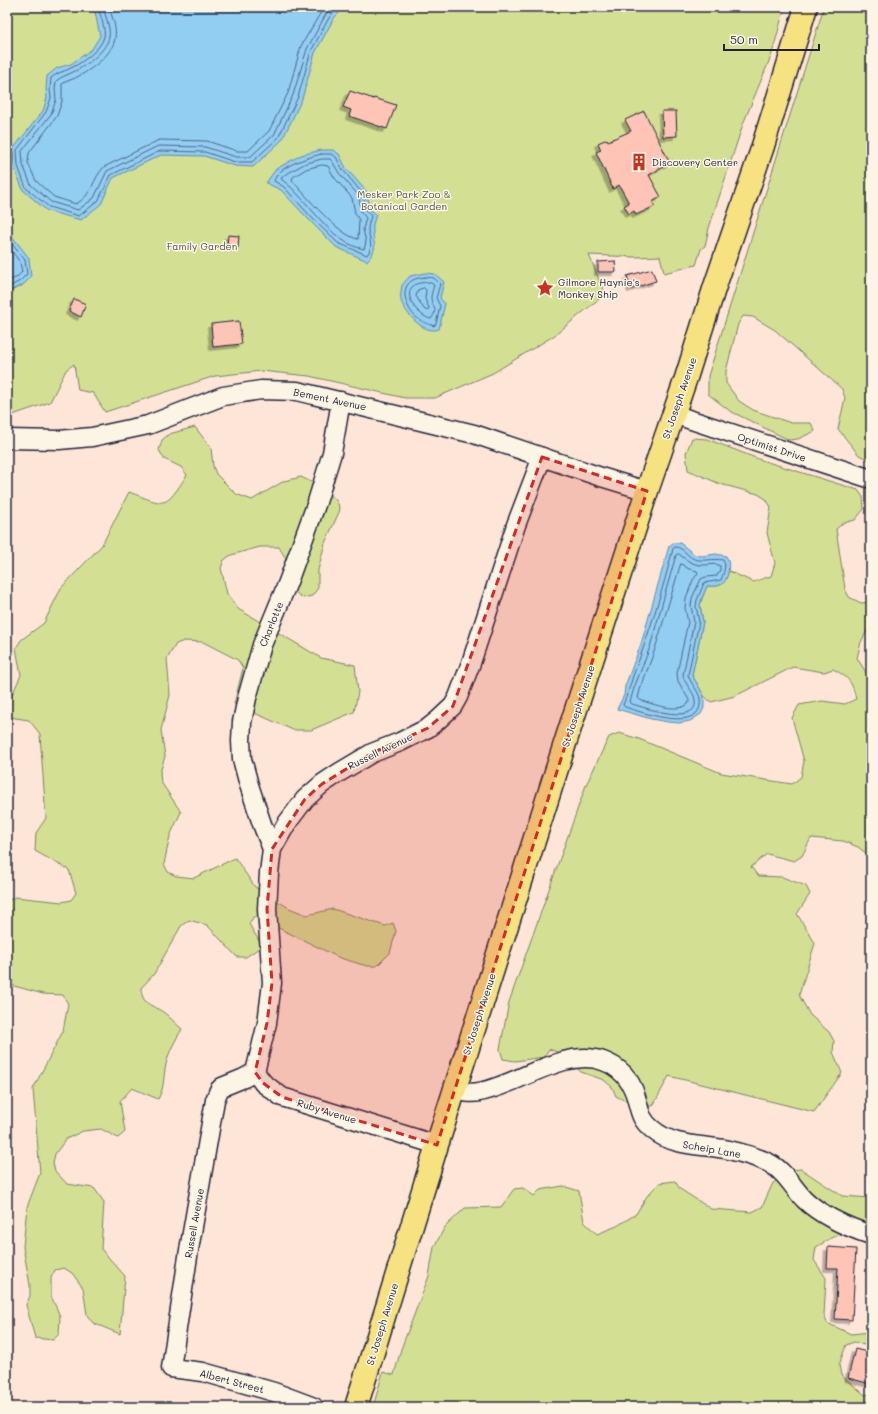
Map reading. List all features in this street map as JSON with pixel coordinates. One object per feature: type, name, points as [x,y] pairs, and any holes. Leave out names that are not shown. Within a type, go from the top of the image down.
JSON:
[{"type":"main road","name":"St Joseph Avenue","points":[[356,1407],[437,1145],[647,491],[762,149],[806,7]]},
{"type":"street","name":"Bement Avenue","points":[[7,439],[59,440],[92,437],[148,425],[223,396],[261,390],[297,391],[474,434],[647,491]]},
{"type":"street","name":"Charlotte","points":[[272,849],[253,798],[242,758],[242,722],[262,645],[288,582],[317,502],[332,453],[341,401]]},
{"type":"street","name":"Optimist Drive","points":[[673,414],[871,478]]},
{"type":"street","name":"Russell Avenue","points":[[171,1368],[214,1100],[219,1090],[228,1084],[255,1072],[267,1023],[272,983],[267,909],[272,849],[287,823],[305,799],[322,784],[372,753],[400,742],[428,728],[453,706],[471,663],[516,525],[542,457]]},
{"type":"street","name":"Scheip Lane","points":[[455,1090],[478,1092],[501,1086],[564,1061],[581,1058],[602,1061],[611,1065],[627,1078],[631,1084],[641,1115],[652,1130],[679,1143],[729,1150],[752,1156],[770,1163],[781,1172],[804,1199],[817,1210],[842,1224],[871,1235]]},
{"type":"street","name":"Ruby Avenue","points":[[255,1072],[263,1083],[282,1097],[437,1145]]},
{"type":"street","name":"Albert Street","points":[[171,1368],[203,1372],[274,1392],[314,1407]]},
{"type":"highlighted area","points":[[542,457],[647,491],[437,1145],[282,1097],[263,1083],[255,1072],[267,1023],[272,983],[267,909],[272,849],[305,799],[322,784],[372,753],[428,728],[453,706]]},
{"type":"green space","name":"Mesker Park Zoo & Botanical Garden","points":[[7,7],[784,7],[784,9],[772,54],[743,124],[709,228],[705,246],[701,249],[696,265],[664,273],[660,256],[635,257],[589,255],[605,294],[555,335],[493,373],[435,398],[405,398],[309,376],[261,371],[215,376],[105,412],[93,393],[78,390],[74,364],[66,370],[50,402],[7,417],[7,295],[9,292],[23,285],[12,236],[7,233]]},
{"type":"green space","points":[[824,7],[871,7],[871,461],[859,455],[838,429],[845,398],[842,389],[775,330],[753,317],[743,316],[738,324],[726,371],[726,383],[739,401],[753,410],[791,423],[811,423],[815,431],[798,439],[789,440],[730,411],[708,394],[708,376]]},
{"type":"green space","points":[[195,427],[211,448],[213,466],[216,474],[236,494],[252,500],[284,481],[301,477],[317,485],[337,501],[340,510],[325,543],[318,570],[318,588],[312,596],[303,598],[294,590],[291,583],[289,565],[279,547],[260,547],[231,555],[224,560],[221,568],[227,594],[238,609],[321,658],[355,665],[358,692],[354,712],[311,730],[293,730],[234,704],[243,668],[238,660],[203,642],[184,641],[176,644],[167,659],[170,695],[161,730],[165,756],[160,773],[161,782],[181,812],[170,836],[164,864],[168,872],[176,876],[194,878],[235,858],[255,887],[289,908],[307,915],[333,909],[385,926],[393,923],[396,931],[390,953],[377,966],[367,966],[340,958],[254,916],[249,924],[262,946],[246,957],[237,957],[207,925],[189,920],[181,926],[154,974],[141,988],[145,1001],[166,1014],[182,1029],[169,1055],[165,1069],[163,1086],[158,1099],[132,1088],[120,1101],[125,1132],[118,1138],[101,1129],[83,1131],[66,1139],[55,1154],[53,1163],[55,1171],[67,1184],[94,1188],[104,1202],[101,1249],[125,1276],[120,1334],[93,1323],[87,1315],[83,1288],[72,1273],[64,1268],[55,1270],[51,1278],[51,1296],[60,1316],[59,1334],[53,1340],[35,1338],[26,1305],[30,1296],[30,1285],[23,1247],[27,1207],[40,1173],[33,1089],[63,1031],[68,1004],[63,995],[43,994],[7,984],[7,901],[15,897],[62,902],[71,900],[76,893],[69,870],[35,851],[36,833],[46,818],[40,734],[29,720],[9,717],[7,712],[7,706],[21,675],[16,648],[21,640],[44,623],[61,588],[102,545],[129,492],[158,502],[164,502],[174,494],[187,475],[181,467],[164,459],[159,450],[162,440],[169,434]]},
{"type":"green space","points":[[692,438],[707,439],[761,460],[858,490],[863,497],[864,509],[855,520],[843,523],[836,529],[845,589],[849,597],[861,603],[871,602],[871,623],[861,642],[857,658],[867,674],[871,672],[871,857],[858,847],[843,841],[811,838],[802,856],[794,861],[767,854],[751,867],[758,876],[782,877],[806,886],[810,894],[797,914],[815,943],[799,995],[810,1015],[829,1032],[834,1041],[833,1052],[842,1073],[814,1112],[669,1076],[653,1106],[633,1105],[616,1096],[612,1087],[604,1080],[581,1072],[560,1053],[549,1049],[544,1057],[515,1061],[503,1059],[500,1049],[509,1002],[586,785],[609,737],[619,733],[639,739],[721,773],[792,784],[801,777],[804,761],[792,718],[799,705],[822,701],[845,704],[856,699],[849,681],[833,669],[824,672],[793,667],[735,696],[711,702],[704,696],[692,675],[703,622],[700,605],[707,586],[716,586],[723,583],[729,571],[753,582],[771,576],[775,563],[767,533],[771,507],[766,499],[758,494],[720,484],[688,470],[686,453]]},
{"type":"green space","points":[[801,1169],[842,1196],[871,1198],[871,1225],[864,1224],[850,1228],[816,1247],[814,1260],[826,1278],[824,1315],[827,1323],[851,1334],[871,1332],[871,1347],[854,1342],[846,1345],[839,1365],[841,1375],[865,1395],[871,1394],[871,1407],[373,1407],[383,1372],[394,1375],[401,1349],[429,1276],[434,1247],[445,1227],[465,1208],[501,1207],[514,1189],[523,1188],[534,1196],[540,1190],[563,1186],[579,1191],[584,1222],[597,1234],[617,1226],[636,1214],[647,1196],[659,1183],[675,1181],[680,1189],[711,1209],[752,1212],[762,1207],[773,1183],[790,1170]]},
{"type":"water","points":[[94,7],[345,7],[334,18],[315,53],[302,99],[282,140],[253,167],[235,166],[204,156],[161,155],[113,178],[101,204],[81,220],[47,211],[23,190],[14,167],[13,149],[43,111],[47,98],[47,76],[57,68],[71,64],[92,49],[100,36]]},
{"type":"water","points":[[321,150],[333,150],[339,154],[346,168],[366,191],[369,209],[376,214],[373,224],[374,249],[367,261],[336,247],[281,190],[266,183],[276,169],[301,155]]},
{"type":"water","points":[[7,233],[12,236],[29,258],[31,277],[23,285],[9,291],[7,295]]},
{"type":"water","points":[[425,273],[435,274],[444,282],[440,298],[445,304],[439,329],[427,329],[416,322],[407,312],[401,301],[402,285],[410,276]]},
{"type":"water","points":[[673,543],[680,543],[695,555],[702,556],[716,554],[726,556],[729,567],[727,577],[723,583],[717,586],[707,586],[700,605],[703,622],[692,675],[704,696],[704,708],[701,714],[690,721],[679,723],[651,719],[617,709],[624,695],[625,686],[641,644],[669,546]]},
{"type":"building","points":[[350,91],[396,105],[387,129],[349,116],[351,110],[343,107]]},
{"type":"building","name":"Discovery Center","points":[[644,111],[670,163],[649,175],[661,197],[652,202],[655,206],[636,215],[634,211],[629,214],[624,206],[629,203],[619,185],[613,189],[596,152],[601,150],[598,143],[607,139],[608,141],[631,131],[625,120]]},
{"type":"building","points":[[662,111],[676,111],[677,136],[663,137]]},
{"type":"building","points":[[228,235],[239,236],[238,248],[227,247]]},
{"type":"building","points":[[615,261],[616,272],[598,272],[598,262]]},
{"type":"building","points":[[652,269],[656,281],[631,289],[627,276]]},
{"type":"building","points":[[74,299],[86,304],[81,317],[69,311]]},
{"type":"building","points":[[239,321],[242,344],[213,347],[211,324]]},
{"type":"building","points":[[828,1247],[856,1249],[852,1320],[835,1319],[838,1268],[827,1268]]},
{"type":"building","points":[[855,1349],[871,1353],[871,1384],[848,1378]]},
{"type":"place","name":"Discovery Center","points":[[639,162]]},
{"type":"place","name":"Gilmore Haynie's Monkey Ship","points":[[545,288]]},
{"type":"park label","name":"Family Garden","points":[[202,246]]}]
